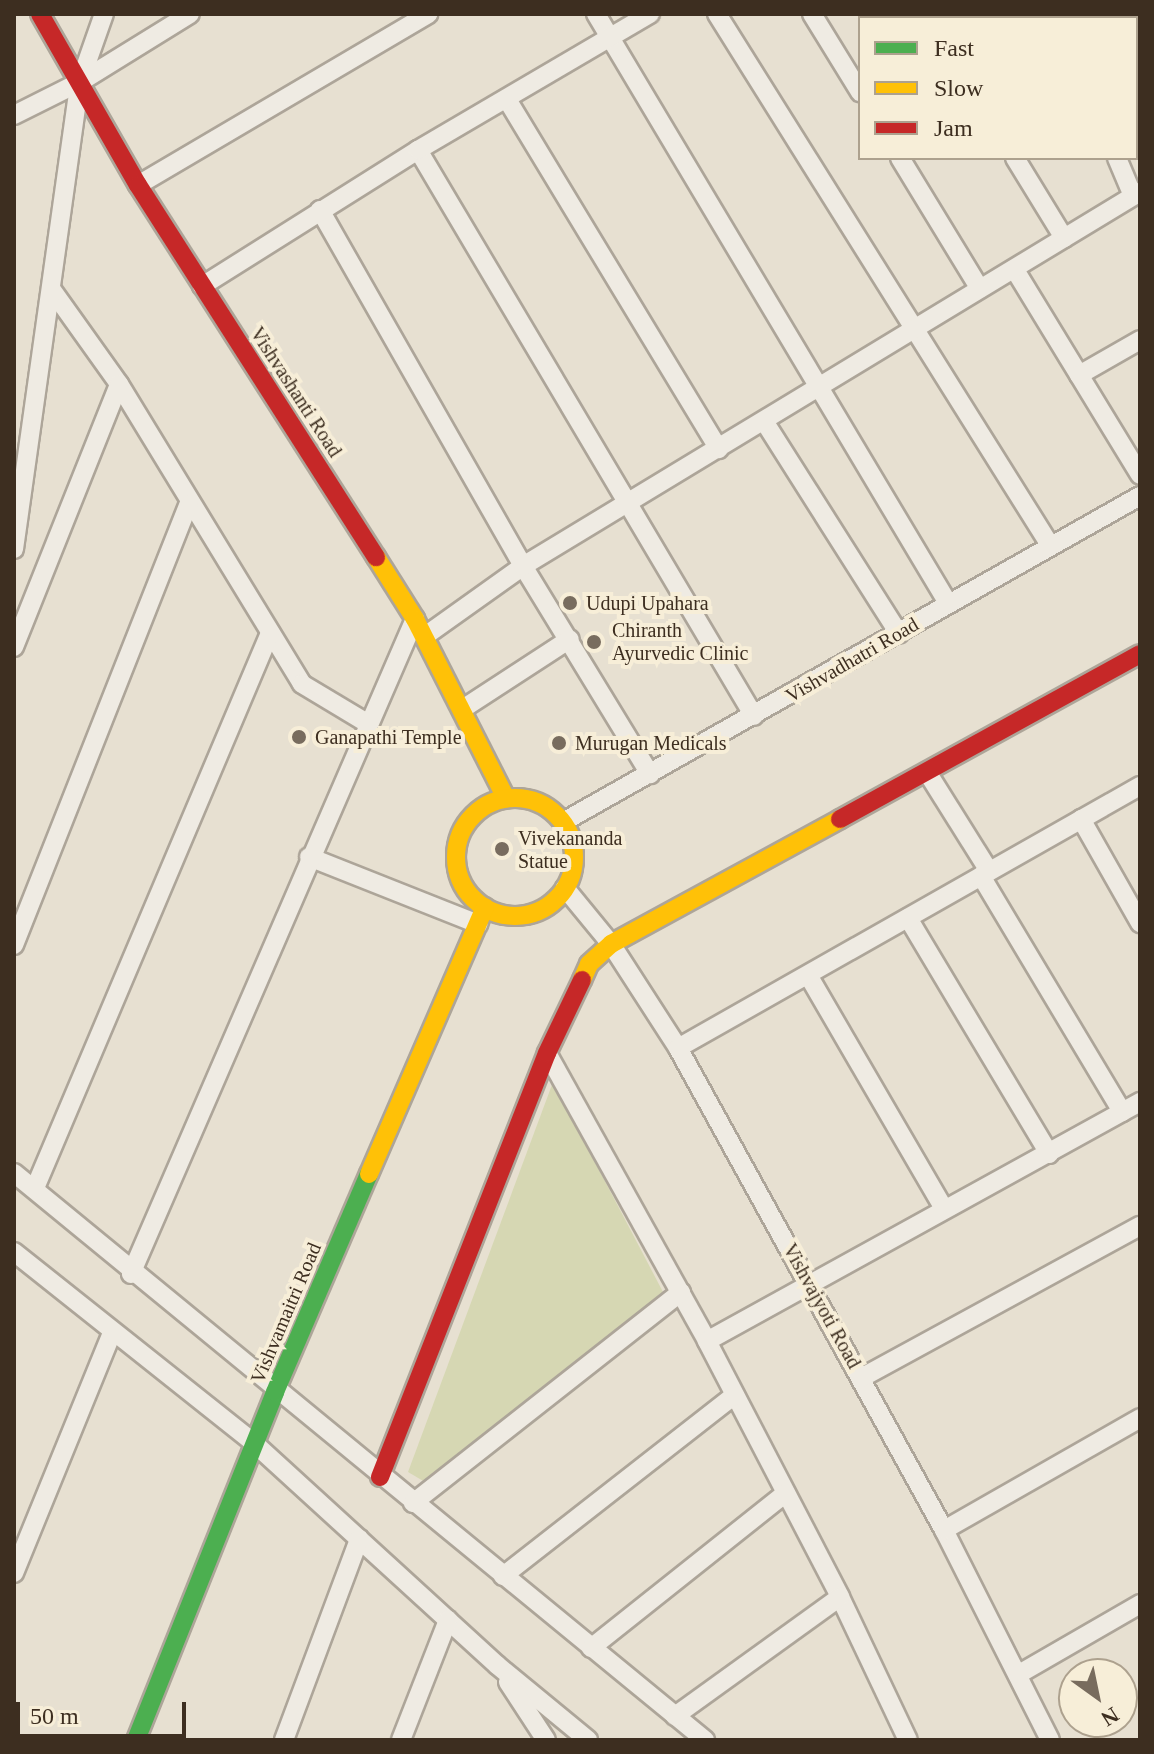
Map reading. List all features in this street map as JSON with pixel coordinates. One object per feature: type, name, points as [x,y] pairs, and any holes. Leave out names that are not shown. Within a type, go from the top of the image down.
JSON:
[{"type":"street","name":"Vishvashanti Road","points":[[40,14],[138,185],[415,619],[464,708],[506,798]]},
{"type":"street","points":[[14,549],[80,82],[104,14]]},
{"type":"street","points":[[14,115],[80,82],[190,14]]},
{"type":"street","points":[[138,185],[428,14]]},
{"type":"street","points":[[596,14],[815,387],[948,603]]},
{"type":"street","points":[[202,286],[418,150],[508,101],[650,14]]},
{"type":"street","points":[[717,14],[1050,545]]},
{"type":"street","points":[[812,14],[858,89]]},
{"type":"street","points":[[508,101],[719,449]]},
{"type":"street","points":[[418,150],[754,716]]},
{"type":"street","points":[[901,160],[980,289]]},
{"type":"street","points":[[1016,160],[1064,238]]},
{"type":"street","points":[[425,636],[523,566],[1137,194],[1118,160]]},
{"type":"street","points":[[320,210],[523,566],[650,774]]},
{"type":"street","points":[[1015,270],[1140,475]]},
{"type":"street","points":[[52,290],[119,384],[189,504],[302,684],[367,723]]},
{"type":"street","points":[[1079,375],[1140,340]]},
{"type":"street","points":[[14,647],[119,384]]},
{"type":"street","points":[[764,421],[899,634]]},
{"type":"street","name":"Vishvadhatri Road","points":[[563,822],[1140,496]]},
{"type":"street","points":[[14,945],[189,504]]},
{"type":"street","points":[[131,1274],[367,723],[415,619]]},
{"type":"street","points":[[35,1188],[270,633]]},
{"type":"street","points":[[464,708],[570,639]]},
{"type":"street","points":[[380,1477],[547,1053],[589,964],[611,944],[1140,654]]},
{"type":"street","points":[[927,772],[1122,1112]]},
{"type":"street","points":[[678,1048],[1140,786]]},
{"type":"street","points":[[309,857],[481,915],[516,916],[535,912],[565,888],[574,851],[563,822],[543,805],[506,798],[472,817],[456,852],[466,890],[481,915]]},
{"type":"street","points":[[1081,819],[1140,923]]},
{"type":"street","name":"Vishvajyoti Road","points":[[565,888],[611,944],[678,1048],[944,1530],[1050,1740]]},
{"type":"street","name":"Vishvamaitri Road","points":[[136,1740],[275,1392],[481,915]]},
{"type":"street","points":[[908,918],[1049,1154]]},
{"type":"street","points":[[808,975],[944,1209]]},
{"type":"street","points":[[547,1053],[707,1341],[840,1597],[908,1740]]},
{"type":"street","points":[[707,1341],[1140,1102]]},
{"type":"street","points":[[14,1173],[131,1274],[705,1740]]},
{"type":"street","points":[[861,1378],[1140,1226]]},
{"type":"street","points":[[14,1252],[255,1444],[497,1665],[588,1740]]},
{"type":"street","points":[[413,1503],[681,1292]]},
{"type":"street","points":[[14,1573],[113,1331]]},
{"type":"street","points":[[503,1576],[735,1395]]},
{"type":"street","points":[[944,1530],[1140,1418]]},
{"type":"street","points":[[591,1648],[786,1493]]},
{"type":"street","points":[[284,1740],[359,1539]]},
{"type":"street","points":[[675,1716],[840,1597]]},
{"type":"street","points":[[1019,1674],[1140,1604]]},
{"type":"street","points":[[401,1740],[448,1620]]},
{"type":"street","points":[[497,1665],[546,1740]]},
{"type":"green space","points":[[553,1082],[663,1292],[425,1482],[408,1472]]},
{"type":"traffic: fast","points":[[136,1740],[275,1392],[369,1174]]},
{"type":"traffic: slow","points":[[376,557],[415,619],[506,798]]},
{"type":"traffic: slow","points":[[515,798],[548,808],[564,824],[574,857],[564,890],[548,906],[515,916],[482,906],[466,890],[456,857],[466,824],[482,808],[515,798]]},
{"type":"traffic: slow","points":[[582,980],[589,964],[611,944],[840,819]]},
{"type":"traffic: slow","points":[[369,1174],[485,907]]},
{"type":"traffic: jam","points":[[40,14],[138,185],[376,557]]},
{"type":"traffic: jam","points":[[840,819],[1140,654]]},
{"type":"traffic: jam","points":[[380,1477],[547,1053],[582,980]]},
{"type":"place","name":"Udupi Upahara","points":[[570,603]]},
{"type":"place","name":"Chiranth Ayurvedic Clinic","points":[[594,642]]},
{"type":"place","name":"Ganapathi Temple","points":[[299,737]]},
{"type":"place","name":"Murugan Medicals","points":[[559,743]]},
{"type":"place","name":"Vivekananda Statue","points":[[502,849]]}]
